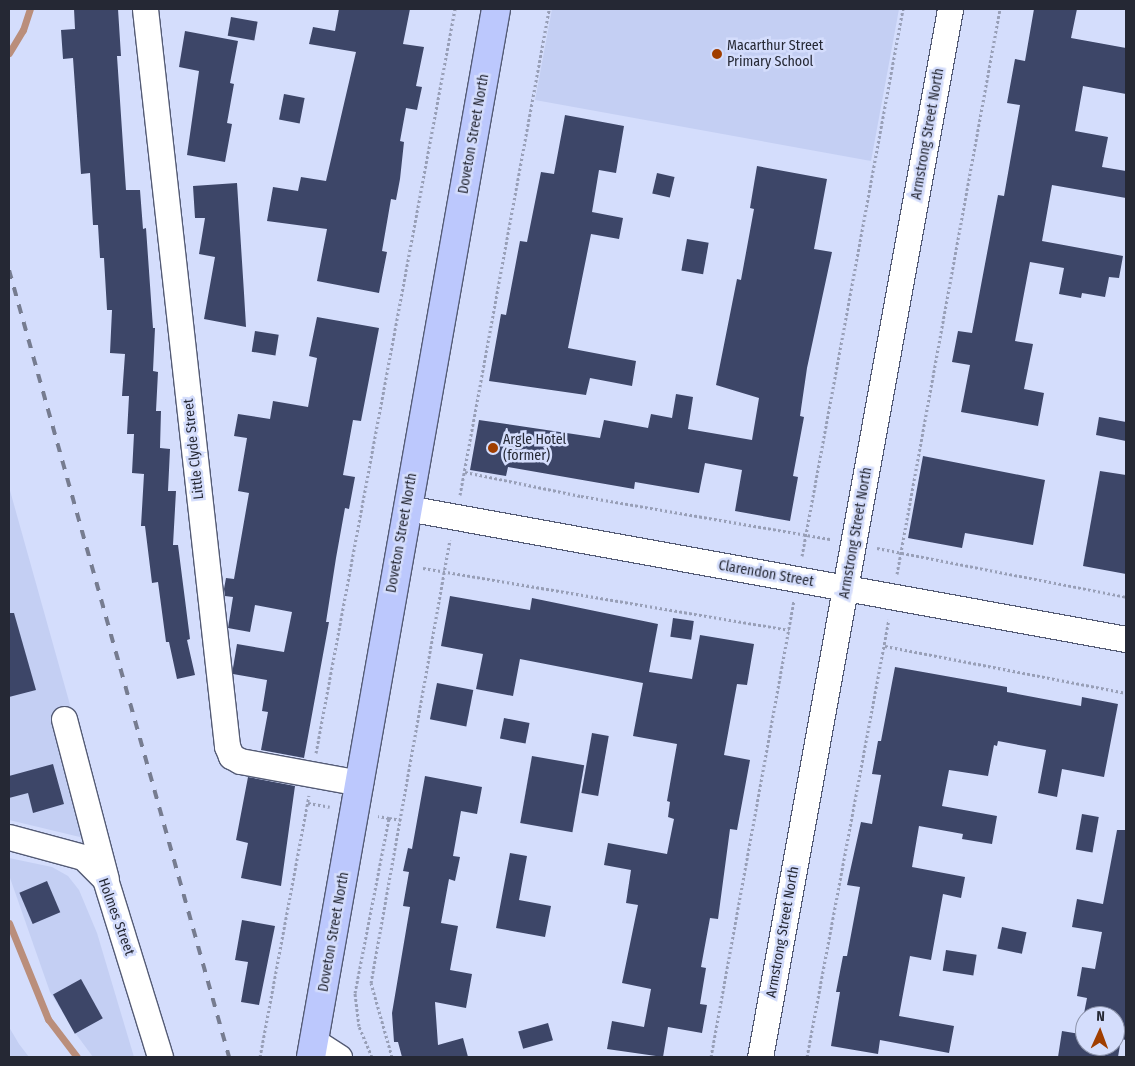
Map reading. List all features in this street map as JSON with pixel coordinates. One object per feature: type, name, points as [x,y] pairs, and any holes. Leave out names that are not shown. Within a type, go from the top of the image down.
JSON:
[{"type":"main road","name":"Doveton Street North","points":[[313,1049],[396,564],[496,9]]},
{"type":"street","name":"Little Clyde Street","points":[[145,9],[227,746],[231,756],[240,761],[360,783]]},
{"type":"street","name":"Armstrong Street North","points":[[760,1057],[950,9]]},
{"type":"street","name":"Clarendon Street","points":[[407,508],[1126,639]]},
{"type":"street","points":[[64,719],[108,886]]},
{"type":"street","name":"Holmes Street","points":[[9,837],[86,859],[108,886],[160,1057]]},
{"type":"street","points":[[313,1049],[339,1057]]},
{"type":"path","points":[[312,775],[455,9]]},
{"type":"path","points":[[392,1057],[371,983],[402,820],[454,517],[465,472],[549,9]]},
{"type":"path","points":[[465,472],[581,496],[805,534],[903,9]]},
{"type":"path","points":[[1000,9],[901,552],[1126,598]]},
{"type":"path","points":[[396,564],[789,630],[711,1057]]},
{"type":"path","points":[[807,1057],[885,646],[1126,693]]},
{"type":"path","points":[[260,1057],[308,803],[335,808]]},
{"type":"path","points":[[370,815],[402,820]]},
{"type":"path","points":[[372,1057],[359,1026],[355,993],[389,818]]},
{"type":"shaded area","name":"Macarthur Street Primary School","points":[[552,9],[899,9],[871,161],[535,100]]},
{"type":"shaded area","points":[[9,487],[109,844],[9,820]]},
{"type":"shaded area","points":[[9,858],[52,867],[68,876],[79,890],[97,933],[134,1057],[93,1057],[76,1034],[50,992],[9,875]]},
{"type":"shaded area","points":[[9,1027],[19,1044],[29,1057],[9,1057]]},
{"type":"building","points":[[74,9],[118,9],[121,56],[117,56],[126,190],[140,190],[143,229],[146,228],[153,328],[155,328],[153,371],[158,372],[156,411],[161,411],[160,448],[170,449],[168,491],[176,491],[173,545],[178,545],[190,639],[187,640],[195,675],[177,679],[169,642],[166,642],[158,582],[152,583],[145,526],[141,526],[144,474],[132,473],[134,434],[127,434],[129,396],[122,396],[125,354],[110,353],[112,310],[107,310],[104,258],[100,258],[98,225],[93,225],[90,173],[81,174],[73,58],[63,59],[61,30],[75,29]]},
{"type":"building","points":[[339,9],[410,9],[403,44],[424,47],[416,86],[422,87],[417,110],[406,108],[400,141],[404,142],[400,179],[396,200],[391,199],[382,251],[387,252],[379,293],[317,281],[327,229],[267,221],[273,187],[298,191],[301,177],[326,181],[356,52],[309,44],[313,27],[335,31]]},
{"type":"building","points":[[1034,9],[1077,9],[1071,38],[1126,48],[1126,94],[1083,86],[1075,131],[1108,137],[1102,167],[1126,171],[1126,198],[1052,185],[1042,241],[1123,256],[1119,278],[1109,277],[1105,297],[1082,293],[1081,298],[1059,294],[1064,268],[1030,262],[1015,341],[1033,344],[1024,389],[1044,393],[1038,426],[961,412],[970,365],[952,362],[958,331],[972,333],[998,195],[1004,196],[1020,105],[1007,103],[1015,59],[1025,61]]},
{"type":"building","points":[[231,17],[258,22],[254,40],[228,36]]},
{"type":"building","points":[[185,31],[238,41],[230,83],[234,84],[227,123],[232,124],[225,162],[187,155],[199,71],[179,67]]},
{"type":"building","points":[[284,94],[305,98],[300,124],[279,120]]},
{"type":"building","points":[[565,115],[624,126],[616,173],[599,170],[592,212],[623,218],[619,239],[591,234],[568,348],[636,361],[632,386],[590,378],[586,395],[489,381],[501,314],[506,315],[520,241],[527,242],[541,172],[554,174]]},
{"type":"building","points":[[757,166],[827,179],[814,249],[832,252],[807,368],[800,416],[804,417],[793,476],[798,477],[790,521],[735,511],[742,470],[705,463],[699,493],[635,482],[634,489],[508,467],[506,476],[470,470],[479,420],[600,438],[604,420],[648,428],[651,414],[672,418],[676,394],[693,397],[688,429],[752,440],[759,398],[716,385],[737,279],[741,280],[754,209],[750,208]]},
{"type":"building","points":[[657,173],[675,177],[670,198],[652,193]]},
{"type":"building","points":[[237,183],[246,327],[204,319],[215,257],[199,254],[205,218],[195,218],[193,186]]},
{"type":"building","points":[[687,239],[709,243],[703,274],[681,271]]},
{"type":"building","points":[[317,317],[379,328],[361,421],[353,420],[343,475],[355,477],[349,509],[345,508],[326,622],[329,622],[304,758],[261,750],[268,712],[262,711],[267,680],[233,674],[237,644],[284,652],[292,612],[255,605],[250,632],[228,628],[233,597],[225,596],[224,589],[226,578],[234,579],[249,493],[238,491],[247,438],[234,436],[238,414],[270,419],[273,401],[308,407],[317,358],[309,356]]},
{"type":"building","points":[[255,331],[279,335],[275,355],[252,352]]},
{"type":"building","points":[[1099,417],[1126,422],[1126,441],[1096,435]]},
{"type":"building","points":[[923,456],[1045,480],[1033,545],[965,533],[962,548],[908,538]]},
{"type":"building","points":[[1100,471],[1126,475],[1126,574],[1083,566]]},
{"type":"building","points":[[450,596],[530,610],[532,598],[658,624],[649,672],[692,679],[700,635],[754,644],[747,685],[737,684],[724,755],[750,760],[737,830],[730,829],[718,919],[710,918],[701,967],[706,968],[700,1004],[707,1005],[702,1033],[668,1027],[663,1057],[607,1049],[612,1021],[644,1027],[651,989],[622,983],[638,905],[626,903],[631,870],[604,865],[608,843],[667,854],[674,819],[668,817],[670,802],[667,801],[677,744],[633,736],[643,683],[520,659],[513,696],[476,689],[483,654],[441,646]]},
{"type":"building","points":[[9,613],[14,613],[36,690],[9,697]]},
{"type":"building","points":[[673,618],[694,621],[691,640],[670,637]]},
{"type":"building","points":[[895,667],[1007,687],[1007,692],[1081,706],[1082,697],[1118,704],[1104,777],[1062,769],[1057,797],[1038,793],[1046,750],[998,741],[997,746],[994,745],[988,776],[949,770],[942,806],[997,816],[992,844],[962,839],[963,834],[919,826],[912,867],[965,877],[961,898],[943,894],[931,960],[910,956],[899,1016],[954,1026],[949,1053],[880,1040],[878,1054],[831,1046],[840,992],[836,992],[843,956],[847,956],[860,887],[847,885],[861,822],[872,824],[881,775],[872,774],[878,741],[881,741]]},
{"type":"building","points":[[437,683],[473,690],[466,726],[430,719]]},
{"type":"building","points":[[504,718],[530,723],[526,744],[500,739]]},
{"type":"building","points":[[592,733],[609,736],[598,796],[581,793]]},
{"type":"building","points":[[532,756],[584,765],[572,832],[520,823]]},
{"type":"building","points":[[53,764],[64,804],[33,813],[28,793],[9,798],[9,776]]},
{"type":"building","points":[[425,776],[482,787],[477,814],[461,811],[453,856],[460,857],[455,881],[449,879],[441,923],[458,926],[450,970],[472,974],[466,1008],[435,1002],[438,1045],[463,1038],[468,1057],[402,1057],[398,1042],[394,1042],[392,1013],[410,907],[403,906],[409,872],[403,871],[408,848],[412,849]]},
{"type":"building","points":[[248,777],[295,786],[281,886],[241,878],[248,843],[236,840]]},
{"type":"building","points":[[1082,814],[1099,817],[1092,852],[1076,849]]},
{"type":"building","points":[[1117,830],[1126,830],[1126,1040],[1125,1006],[1085,1006],[1087,998],[1077,996],[1082,967],[1095,969],[1102,932],[1072,927],[1077,899],[1103,904]]},
{"type":"building","points":[[510,853],[527,856],[519,900],[551,906],[545,937],[496,928]]},
{"type":"building","points":[[47,881],[60,912],[33,924],[19,893]]},
{"type":"building","points":[[242,920],[275,926],[259,1005],[241,1002],[248,962],[235,960]]},
{"type":"building","points":[[1002,927],[1026,932],[1022,954],[997,949]]},
{"type":"building","points":[[946,950],[977,955],[973,976],[943,971]]},
{"type":"building","points":[[81,979],[103,1018],[75,1034],[53,995]]},
{"type":"building","points":[[548,1023],[553,1040],[523,1049],[518,1032]]},
{"type":"building","points":[[1062,1031],[1075,1033],[1075,1056],[1118,1057],[1058,1057]]},
{"type":"waterway","points":[[9,53],[23,30],[30,9]]},
{"type":"waterway","points":[[9,923],[48,1019],[77,1057]]},
{"type":"railway","points":[[9,270],[229,1057]]},
{"type":"place","name":"Macarthur Street Primary School","points":[[717,54]]},
{"type":"place","name":"Argle Hotel (former)","points":[[493,448]]}]
